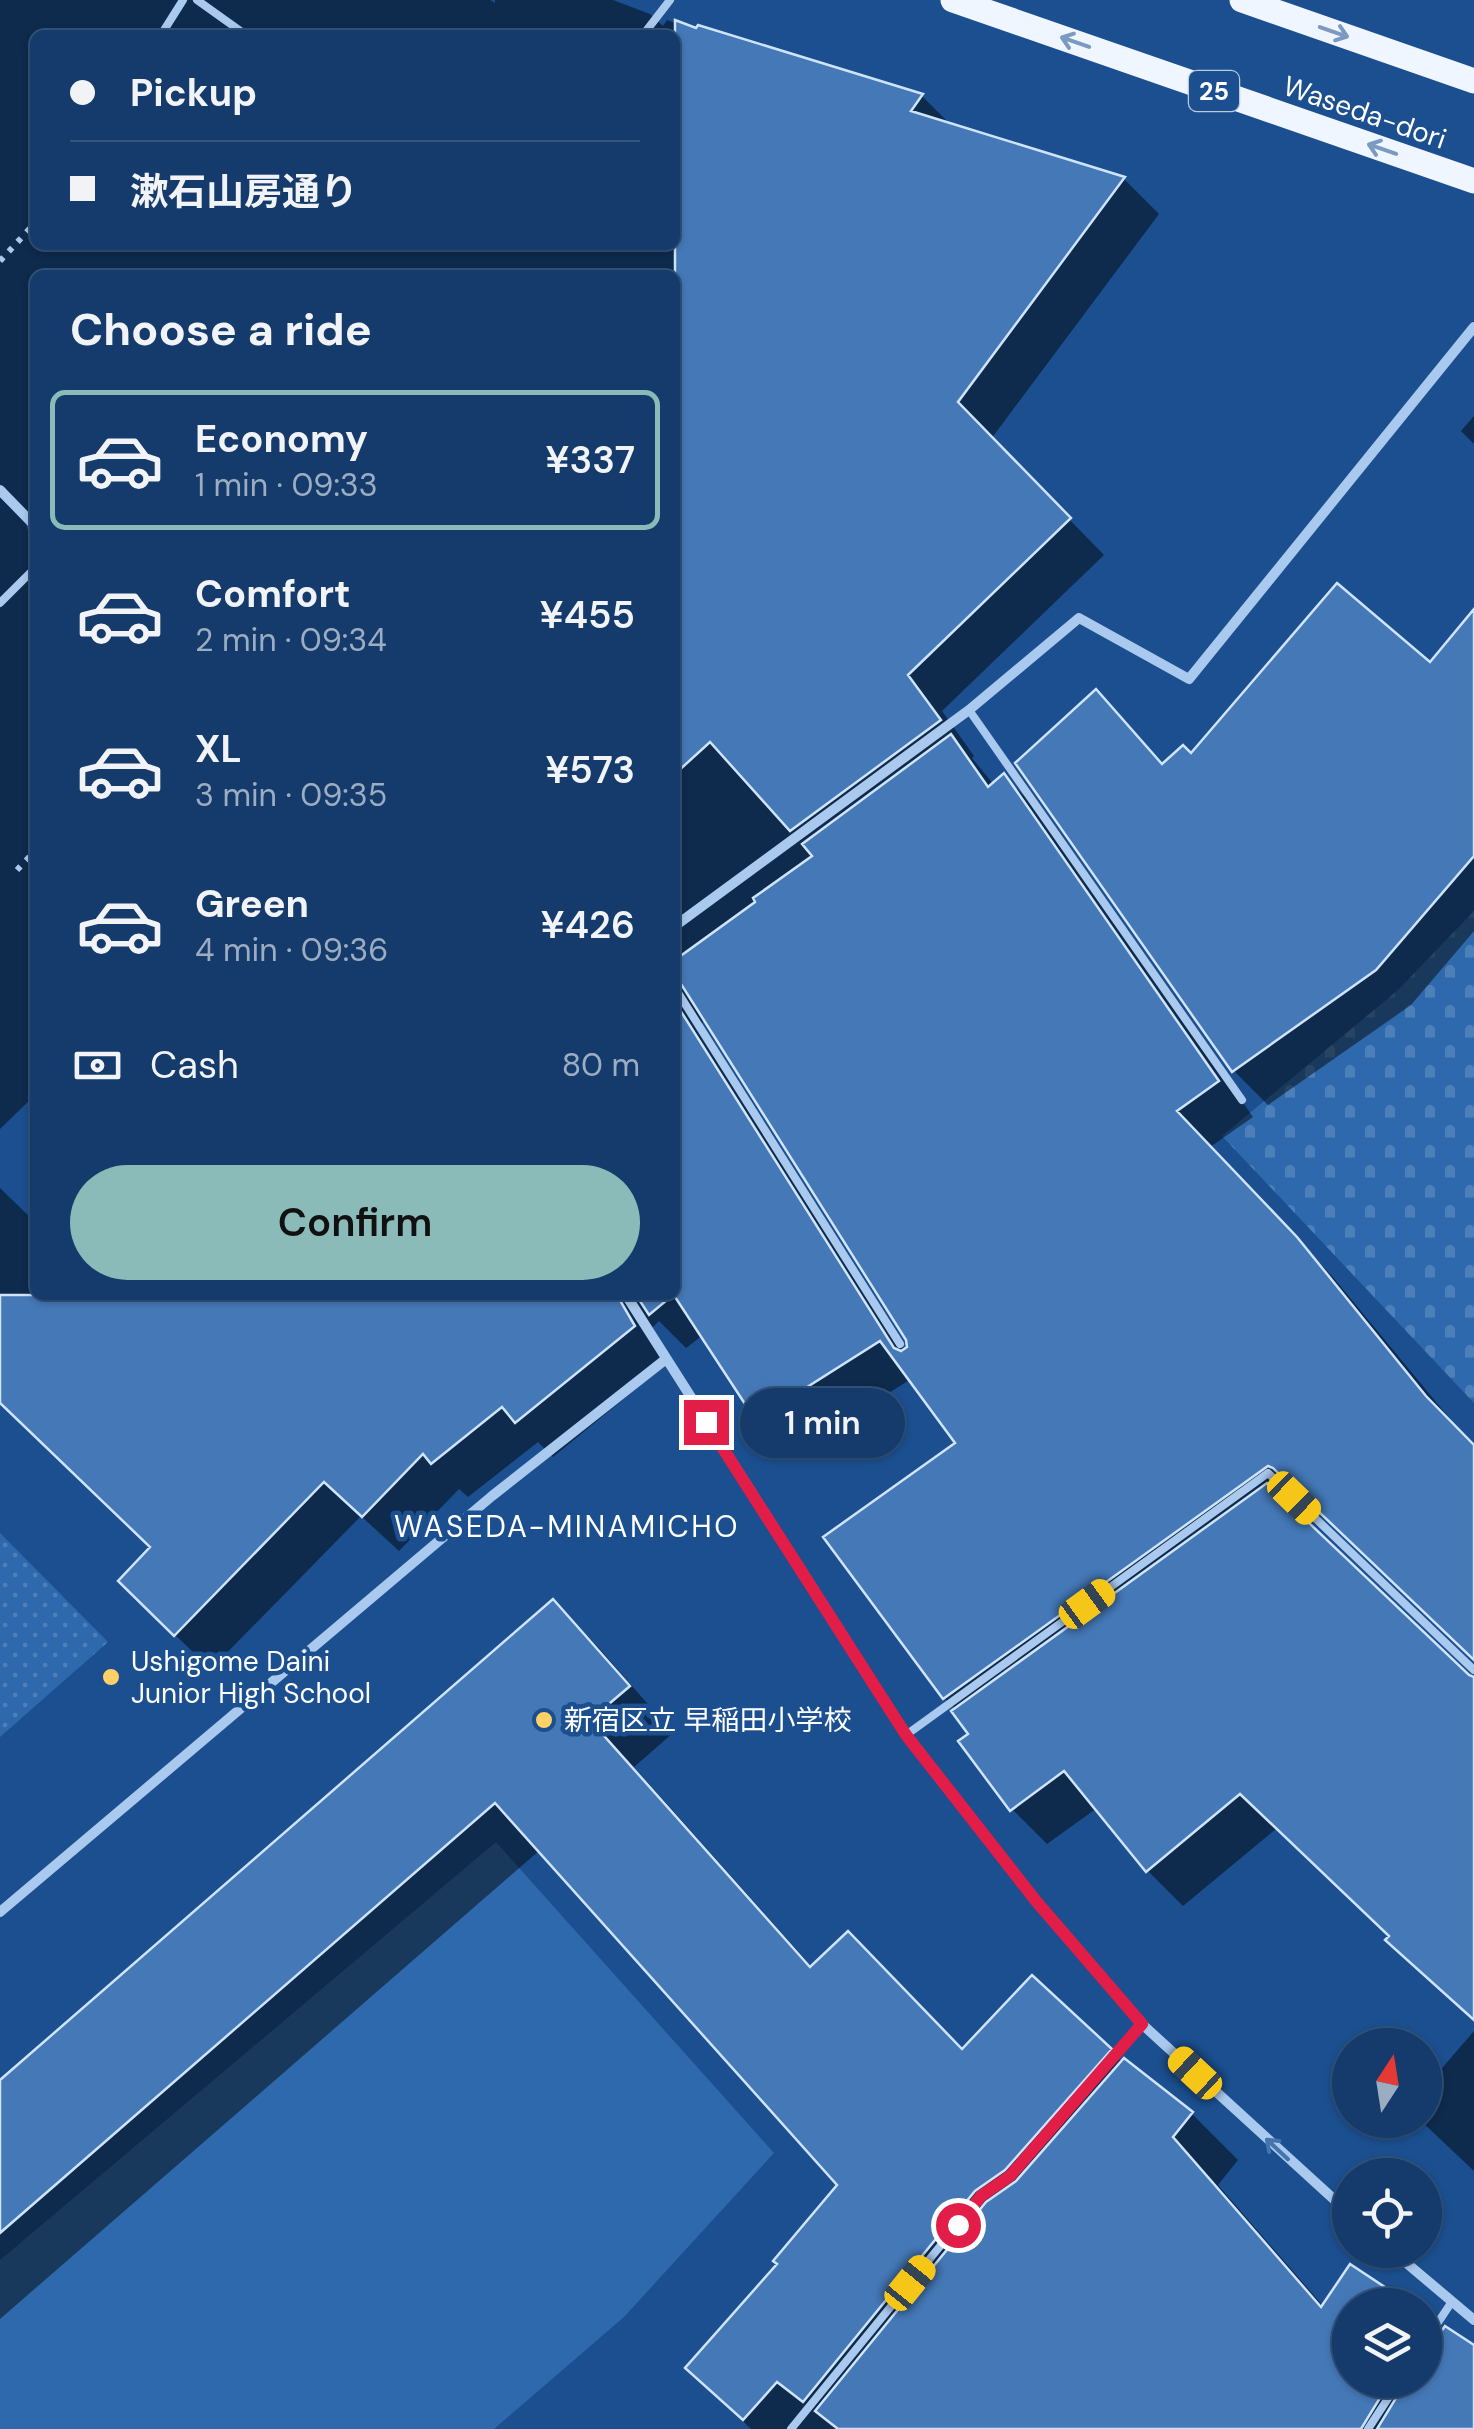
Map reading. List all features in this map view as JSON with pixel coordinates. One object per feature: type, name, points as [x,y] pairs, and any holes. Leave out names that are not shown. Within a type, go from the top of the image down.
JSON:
[{"type":"main road","name":"Waseda-dori","points":[[953,0],[1474,181]]},
{"type":"main road","points":[[1242,0],[1474,81]]},
{"type":"street","points":[[680,922],[969,710],[1079,618],[1189,679],[1474,327]]},
{"type":"street","points":[[0,490],[30,521]]},
{"type":"street","points":[[629,1300],[906,1735],[1036,1901],[1142,2024],[1332,2198]]},
{"type":"street","points":[[0,1912],[492,1496],[666,1359]]},
{"type":"street","points":[[1411,2268],[1474,2320]]},
{"type":"lane","points":[[164,30],[182,0]]},
{"type":"lane","points":[[197,0],[239,30]]},
{"type":"lane","points":[[647,30],[670,0]]},
{"type":"lane","points":[[0,604],[30,573]]},
{"type":"lane","points":[[969,710],[1242,1100]]},
{"type":"lane","points":[[680,996],[900,1344]]},
{"type":"lane","points":[[906,1735],[1268,1473],[1474,1670]]},
{"type":"lane","points":[[791,2429],[981,2196],[1010,2176],[1142,2024]]},
{"type":"lane","points":[[1442,2316],[1451,2303]]},
{"type":"lane","points":[[1368,2429],[1388,2398]]},
{"type":"path","points":[[0,261],[30,228]]},
{"type":"path","points":[[17,870],[30,856]]},
{"type":"green space","points":[[1474,911],[1474,1403],[1222,1136],[1398,990]]},
{"type":"green space","points":[[0,1533],[108,1642],[0,1737]]},
{"type":"green space","points":[[496,1842],[774,2153],[624,2317],[494,2429],[0,2429],[0,2260]]},
{"type":"building","points":[[675,20],[696,28],[698,25],[923,94],[911,111],[1125,177],[958,402],[1071,518],[908,675],[941,720],[790,831],[710,742],[680,769],[680,270],[675,270],[675,250],[680,250],[680,30],[675,30]]},
{"type":"building","points":[[1337,583],[1430,662],[1474,609],[1474,856],[1376,970],[1232,1072],[1015,763],[1096,689],[1162,764],[1183,745],[1191,753]]},
{"type":"building","points":[[951,734],[988,787],[1004,773],[1219,1081],[1177,1111],[1297,1237],[1426,1396],[1474,1445],[1474,1660],[1268,1466],[943,1699],[823,1537],[955,1443],[880,1341],[785,1401],[776,1388],[747,1407],[677,1300],[680,1300],[680,1010],[894,1348],[901,1351],[907,1347],[680,984],[680,956],[812,856],[802,844]]},
{"type":"building","points":[[0,1295],[30,1295],[30,1300],[620,1300],[635,1326],[515,1423],[502,1407],[431,1464],[423,1454],[362,1517],[324,1482],[174,1636],[118,1581],[150,1547],[0,1403]]},
{"type":"building","points":[[639,1300],[667,1300],[649,1315]]},
{"type":"building","points":[[1267,1483],[1474,1677],[1474,2020],[1385,1940],[1389,1936],[1240,1794],[1146,1872],[1064,1771],[1010,1811],[958,1741],[968,1734],[951,1711]]},
{"type":"building","points":[[553,1599],[630,1686],[590,1720],[810,1967],[848,1931],[962,2049],[1032,1975],[1112,2049],[1005,2170],[975,2191],[803,2402],[777,2382],[743,2420],[685,2368],[777,2264],[773,2261],[837,2185],[495,1803],[0,2233],[0,2080]]},
{"type":"building","points":[[1124,2058],[1193,2112],[1173,2137],[1321,2307],[1332,2291],[1332,2398],[1380,2398],[1361,2429],[838,2429],[815,2411],[986,2202],[1016,2181]]},
{"type":"building","points":[[1347,2268],[1356,2268],[1386,2288],[1334,2288]]},
{"type":"building","points":[[1445,2326],[1474,2345],[1474,2429],[1377,2429],[1396,2398],[1442,2398]]},
{"type":"place","name":"Ushigome Daini Junior High School","points":[[111,1677]]},
{"type":"place","name":"新宿区立 早稲田小学校","points":[[544,1720]]},
{"type":"district","name":"WASEDA-MINAMICHO","points":[[567,1527]]},
{"type":"route","points":[[706,1422],[906,1735],[1036,1901],[1142,2024],[1010,2176],[981,2196],[958,2225]]}]
